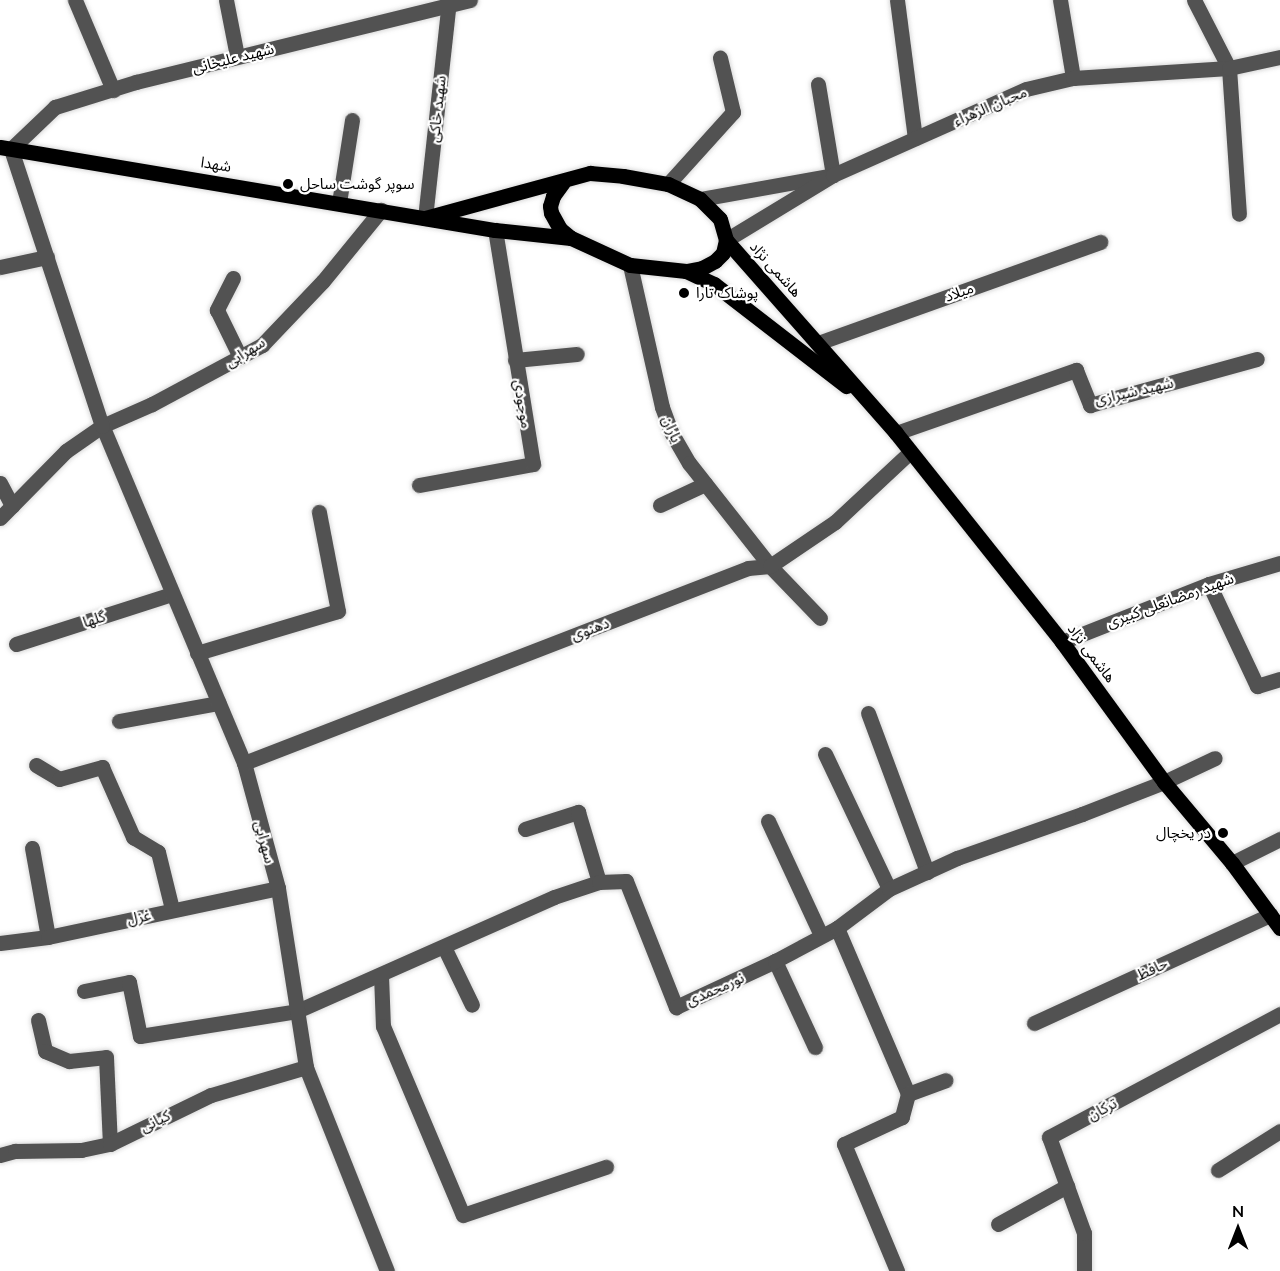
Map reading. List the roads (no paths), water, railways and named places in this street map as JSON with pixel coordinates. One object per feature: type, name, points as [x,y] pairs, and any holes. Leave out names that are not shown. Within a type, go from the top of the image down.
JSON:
[{"type":"main road","name":"شهدا","points":[[6,148],[495,230],[571,238]]},
{"type":"main road","name":"شهدا","points":[[425,218],[563,183],[590,173],[668,184],[700,199]]},
{"type":"main road","points":[[563,183],[553,195],[550,213],[560,230],[571,238],[630,265],[686,271],[702,268],[715,261],[723,253],[726,240]]},
{"type":"main road","name":"هاشمی نژاد","points":[[700,199],[720,219],[726,240],[896,434],[1062,642],[1164,782],[1232,863],[1280,928]]},
{"type":"main road","name":"هاشمی نژاد","points":[[686,271],[714,284],[870,404]]},
{"type":"street","points":[[75,0],[113,90]]},
{"type":"street","points":[[226,0],[237,56]]},
{"type":"street","name":"شهید علیخانی","points":[[6,148],[55,107],[237,56],[449,3],[471,0]]},
{"type":"street","points":[[897,0],[915,138]]},
{"type":"street","points":[[1060,0],[1073,78]]},
{"type":"street","points":[[1194,0],[1229,68],[1239,214]]},
{"type":"street","name":"شهید خاکی","points":[[425,218],[449,3]]},
{"type":"street","name":"محبان الزهراء","points":[[726,240],[833,175],[1026,89],[1073,78],[1229,68],[1280,57]]},
{"type":"street","points":[[668,184],[733,112],[720,58]]},
{"type":"street","points":[[700,199],[833,175],[818,84]]},
{"type":"street","points":[[339,203],[352,120]]},
{"type":"street","name":"سهرابی","points":[[6,148],[47,257],[102,426],[244,764],[278,888],[306,1067],[387,1271]]},
{"type":"street","name":"سهرابی","points":[[0,518],[66,451],[102,426],[152,404],[262,345],[323,281],[381,210]]},
{"type":"street","name":"موجودی","points":[[419,485],[533,464],[495,230]]},
{"type":"street","name":"میلاد","points":[[818,343],[1100,242]]},
{"type":"street","points":[[0,267],[47,257]]},
{"type":"street","name":"یاران","points":[[630,265],[662,406],[671,432],[705,484],[770,566],[820,618]]},
{"type":"street","points":[[233,278],[217,310],[240,357]]},
{"type":"street","points":[[515,360],[577,354]]},
{"type":"street","name":"شهید شیرازی","points":[[896,434],[1076,370],[1090,405],[1257,359]]},
{"type":"street","name":"دهنوی","points":[[244,764],[748,568],[770,566],[835,522],[909,453]]},
{"type":"street","points":[[0,483],[12,506]]},
{"type":"street","points":[[660,505],[705,484]]},
{"type":"street","points":[[197,653],[338,611],[319,512]]},
{"type":"street","name":"شهید رمضانعلی کبیری","points":[[1062,642],[1209,584],[1280,562]]},
{"type":"street","points":[[1209,584],[1257,686],[1280,679]]},
{"type":"street","name":"گلها","points":[[16,644],[172,594]]},
{"type":"street","points":[[119,721],[218,703]]},
{"type":"street","points":[[868,713],[927,872]]},
{"type":"street","points":[[825,754],[889,889]]},
{"type":"street","name":"نورمحمدی","points":[[84,991],[129,982],[140,1036],[297,1011],[555,897],[599,882],[626,880],[676,1006],[775,962],[837,928],[889,889],[957,858],[1164,782],[1215,758]]},
{"type":"street","points":[[36,765],[59,779],[102,767],[133,837],[158,852],[172,909]]},
{"type":"street","points":[[525,830],[578,812],[599,882]]},
{"type":"street","points":[[768,821],[821,935]]},
{"type":"street","points":[[1232,863],[1280,839]]},
{"type":"street","points":[[32,849],[48,937]]},
{"type":"street","name":"غزل","points":[[0,943],[48,937],[278,888]]},
{"type":"street","name":"حافظ","points":[[1034,1023],[1270,915]]},
{"type":"street","points":[[837,928],[908,1094],[902,1117],[844,1144],[897,1271]]},
{"type":"street","points":[[444,946],[472,1005]]},
{"type":"street","points":[[775,962],[815,1047]]},
{"type":"street","points":[[381,975],[383,1026],[463,1215],[606,1167]]},
{"type":"street","name":"ترکان","points":[[1084,1271],[1084,1233],[1048,1137],[1280,1014]]},
{"type":"street","points":[[38,1020],[45,1051],[69,1061],[106,1057],[110,1144]]},
{"type":"street","name":"کیانی","points":[[0,1155],[15,1151],[81,1150],[110,1144],[211,1095],[306,1067]]},
{"type":"street","points":[[908,1094],[946,1080]]},
{"type":"street","points":[[1218,1170],[1280,1131]]},
{"type":"street","points":[[998,1224],[1067,1186]]},
{"type":"place","name":"سوپر گوشت ساحل","points":[[288,184]]},
{"type":"place","name":"پوشاک تارا","points":[[684,293]]},
{"type":"place","name":"در یخچال","points":[[1223,833]]}]
